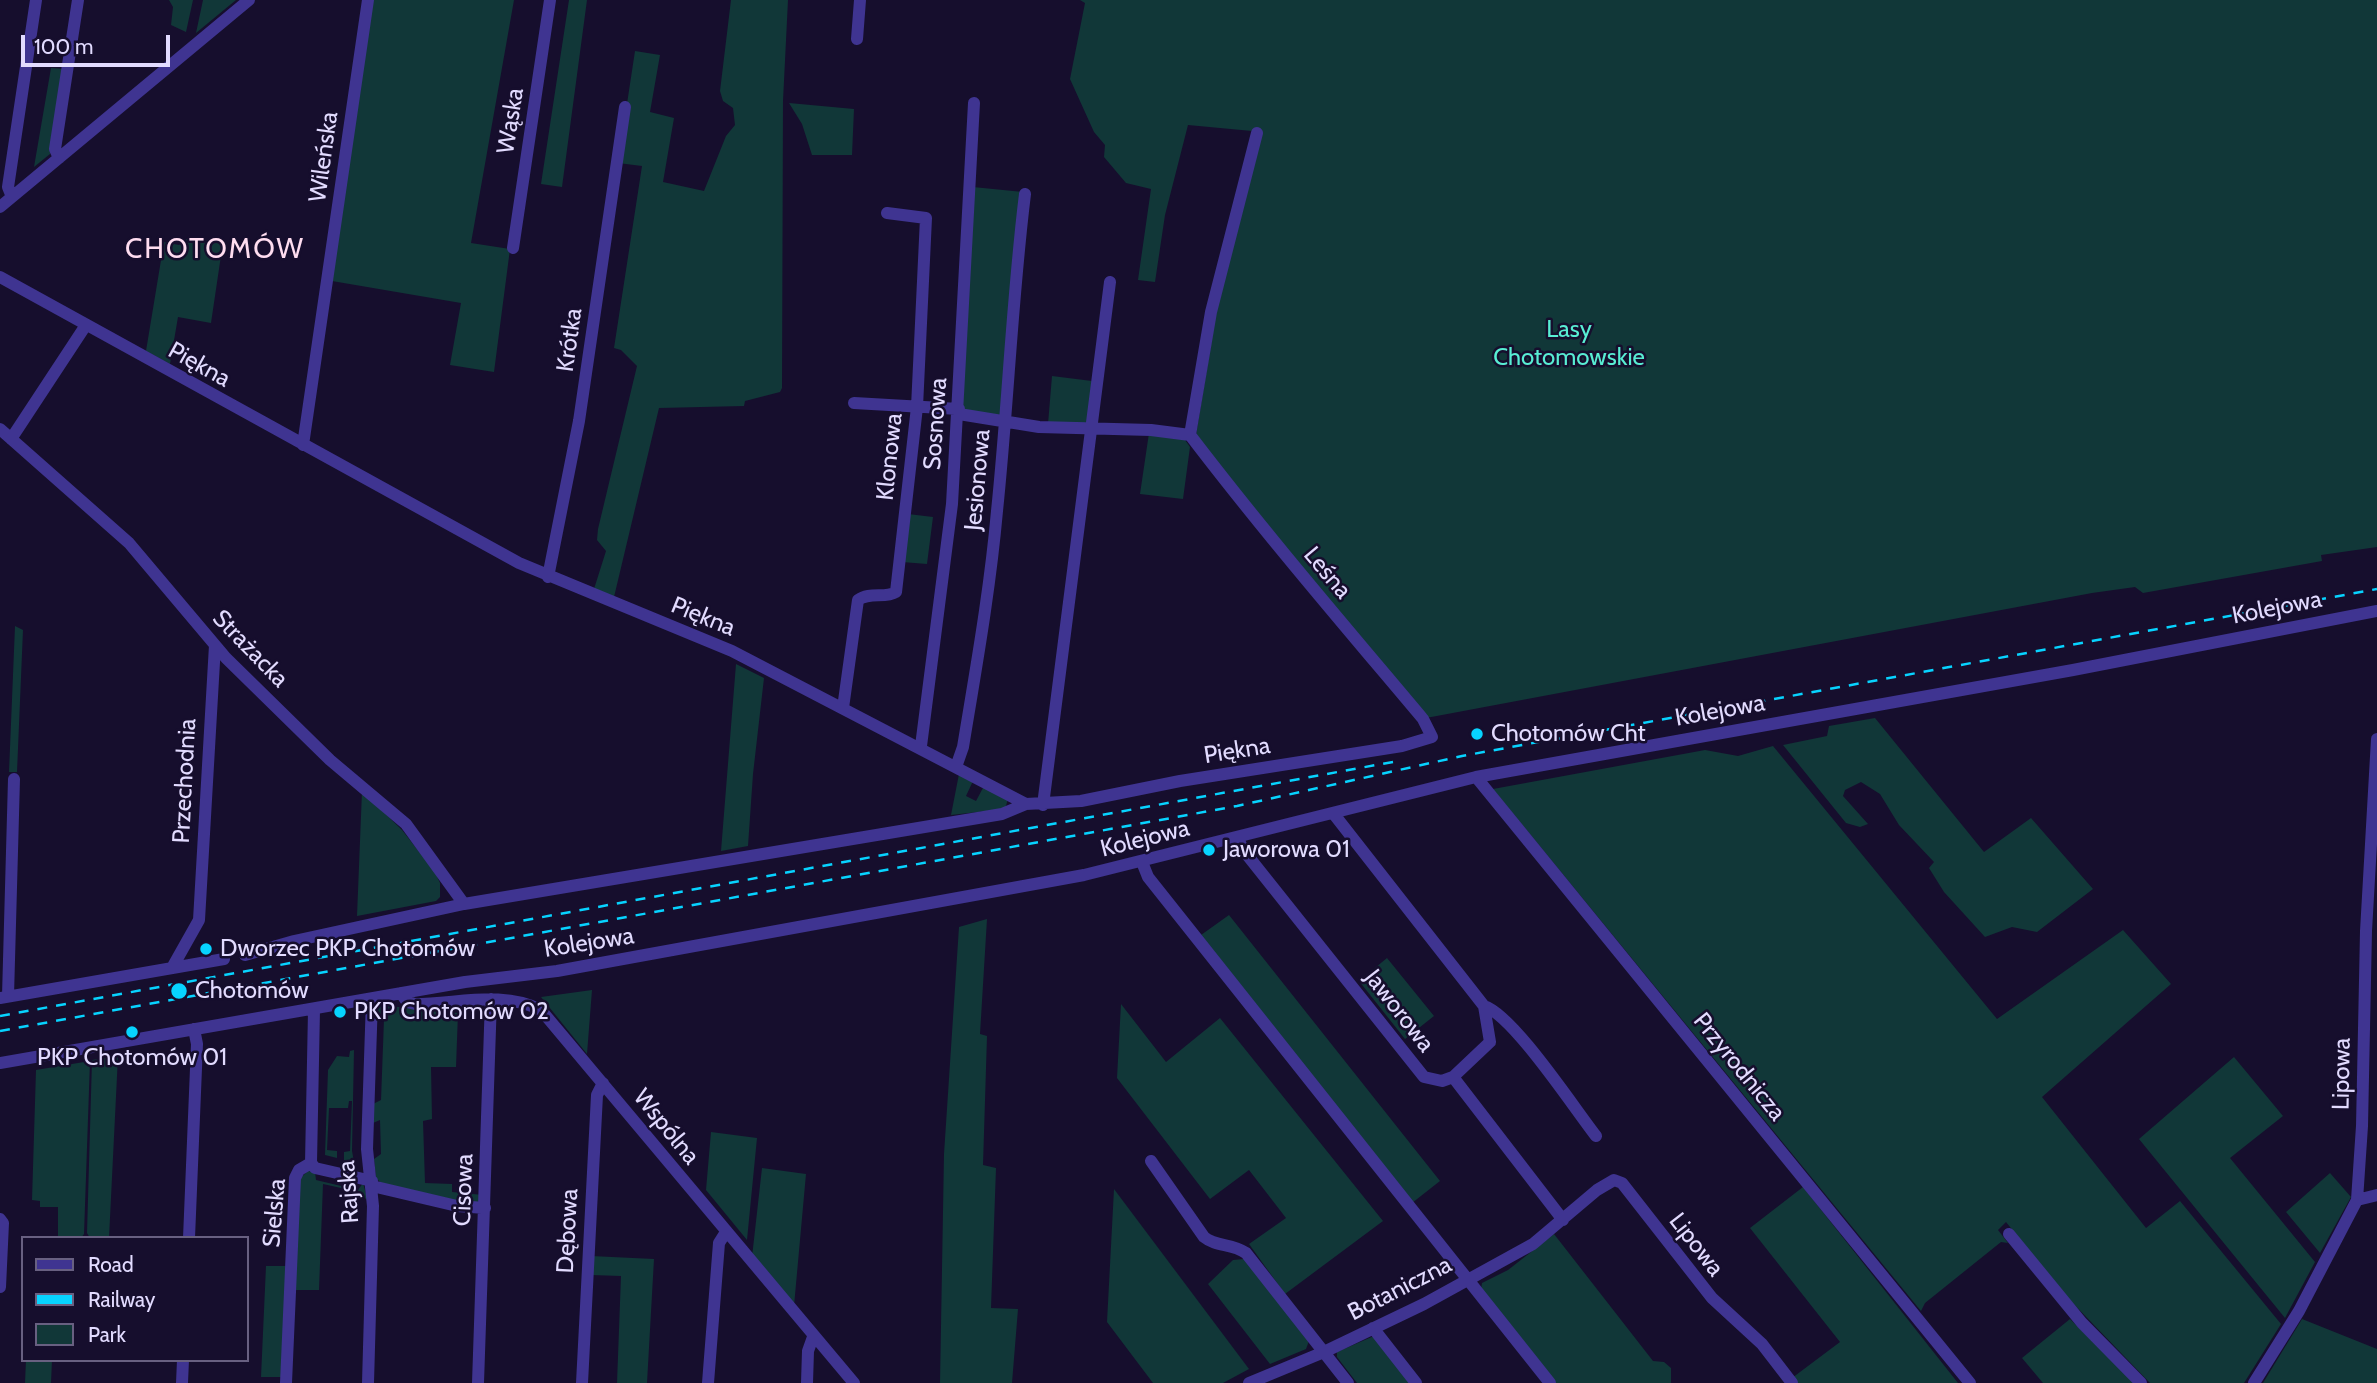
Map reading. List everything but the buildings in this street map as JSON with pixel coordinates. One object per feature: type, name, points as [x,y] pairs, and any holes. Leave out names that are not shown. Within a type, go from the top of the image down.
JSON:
[{"type":"street","points":[[12,197],[8,187],[36,0]]},
{"type":"street","points":[[59,158],[55,149],[78,0]]},
{"type":"street","points":[[0,207],[249,0]]},
{"type":"street","name":"Wileńska","points":[[303,445],[368,0]]},
{"type":"street","name":"Wąska","points":[[513,248],[550,0]]},
{"type":"street","points":[[857,39],[860,0]]},
{"type":"street","name":"Sosnowa","points":[[921,746],[951,504],[959,411],[974,103]]},
{"type":"street","name":"Krótka","points":[[548,577],[579,421],[625,107]]},
{"type":"street","points":[[854,403],[959,411],[1040,427],[1152,430],[1190,435],[1211,312],[1257,133]]},
{"type":"street","name":"Jesionowa","points":[[956,766],[963,747],[984,621],[1005,421],[1012,304],[1025,194]]},
{"type":"street","name":"Klonowa","points":[[843,708],[858,600],[870,595],[889,595],[896,592],[917,407],[926,218],[887,213]]},
{"type":"street","name":"Piękna","points":[[0,277],[548,577],[732,651],[921,746],[1026,804],[1043,805],[1402,746],[1432,737]]},
{"type":"street","points":[[1043,805],[1110,282]]},
{"type":"street","points":[[11,439],[86,325]]},
{"type":"street","name":"Strażacka","points":[[0,429],[130,543],[215,645],[330,760],[406,824],[464,904]]},
{"type":"street","name":"Leśna","points":[[1190,435],[1263,530],[1423,719],[1432,737]]},
{"type":"street","name":"Kolejowa","points":[[0,1063],[401,993],[498,977],[557,971],[1142,862],[1475,777],[2073,670],[2377,611]]},
{"type":"street","name":"Przechodnia","points":[[172,968],[199,920],[212,654],[215,645]]},
{"type":"street","name":"Lipowa","points":[[2254,1383],[2299,1311],[2357,1200],[2366,931],[2377,739]]},
{"type":"street","name":"Przyrodnicza","points":[[1475,777],[1970,1383]]},
{"type":"street","points":[[13,779],[5,826],[4,997],[224,959]]},
{"type":"street","points":[[245,955],[294,940],[464,904],[1002,814],[1026,804]]},
{"type":"street","points":[[1333,813],[1484,1006],[1490,1042]]},
{"type":"street","name":"Jaworowa","points":[[1237,837],[1244,851],[1424,1077],[1442,1081],[1453,1077]]},
{"type":"street","points":[[1142,862],[1148,877],[1550,1383]]},
{"type":"street","name":"Wspólna","points":[[401,993],[407,1002],[415,1004],[491,999],[520,1001],[541,1010],[853,1383]]},
{"type":"street","name":"Rajska","points":[[368,1383],[372,1183],[367,1149],[372,999]]},
{"type":"street","name":"Cisowa","points":[[478,1383],[491,999]]},
{"type":"street","points":[[1484,1006],[1494,1010],[1509,1026],[1596,1136]]},
{"type":"street","name":"Sielska","points":[[286,1383],[295,1178],[297,1171],[310,1163],[314,1010]]},
{"type":"street","points":[[1509,1026],[1453,1077],[1563,1220]]},
{"type":"street","points":[[189,1236],[197,1044],[194,1029]]},
{"type":"street","name":"Dębowa","points":[[582,1383],[597,1095],[603,1083]]},
{"type":"street","points":[[1151,1161],[1203,1237],[1209,1241],[1234,1245],[1245,1253],[1348,1383]]},
{"type":"street","points":[[310,1163],[315,1168],[457,1206],[485,1208]]},
{"type":"street","name":"Lipowa","points":[[1563,1220],[1610,1181],[1622,1183],[1712,1298],[1762,1344],[1792,1383]]},
{"type":"street","points":[[2357,1200],[2377,1195]]},
{"type":"street","points":[[0,1219],[3,1223],[0,1287]]},
{"type":"street","name":"Botaniczna","points":[[1249,1383],[1324,1352],[1466,1280],[1533,1244],[1563,1220]]},
{"type":"street","points":[[708,1383],[719,1243],[726,1232]]},
{"type":"street","points":[[2009,1234],[2082,1323],[2141,1383]]},
{"type":"street","points":[[1373,1328],[1416,1383]]},
{"type":"street","points":[[807,1383],[808,1351],[813,1337]]},
{"type":"street","points":[[182,1383],[183,1362]]},
{"type":"green space","points":[[169,0],[193,0],[186,32],[171,25],[173,7]]},
{"type":"green space","points":[[203,0],[236,0],[196,33]]},
{"type":"green space","points":[[372,0],[514,0],[471,243],[510,249],[494,372],[450,365],[461,303],[332,281]]},
{"type":"green space","points":[[569,0],[587,0],[562,187],[541,184]]},
{"type":"green space","points":[[731,0],[788,0],[783,101],[782,388],[780,392],[745,401],[744,406],[659,408],[614,597],[594,589],[606,551],[597,540],[598,529],[637,366],[621,350],[614,348],[642,166],[618,163],[635,51],[660,55],[650,112],[674,118],[663,182],[704,191],[726,136],[735,125],[733,108],[723,101],[720,91]]},
{"type":"green space","name":"Lasy Chotomowskie","points":[[1080,0],[2377,0],[2377,547],[2321,555],[2322,561],[2143,593],[2135,587],[2092,593],[1426,718],[1207,457],[1196,435],[1218,301],[1252,131],[1188,125],[1165,215],[1155,282],[1138,280],[1151,189],[1126,183],[1104,157],[1105,145],[1094,132],[1070,79],[1085,3]]},
{"type":"green space","points":[[51,68],[64,69],[50,154],[34,167]]},
{"type":"green space","points":[[789,103],[854,109],[852,155],[812,155],[802,124]]},
{"type":"green space","points":[[973,187],[1023,192],[1000,417],[962,412]]},
{"type":"green space","points":[[188,238],[223,242],[211,323],[178,317],[170,364],[146,351],[164,242],[179,245]]},
{"type":"green space","points":[[1052,376],[1092,381],[1087,422],[1082,425],[1048,424]]},
{"type":"green space","points":[[1149,433],[1183,437],[1190,447],[1183,499],[1140,494]]},
{"type":"green space","points":[[908,514],[933,517],[927,564],[902,562]]},
{"type":"green space","points":[[15,626],[23,630],[17,772],[9,772]]},
{"type":"green space","points":[[736,664],[764,678],[748,846],[721,851]]},
{"type":"green space","points":[[1875,718],[1984,852],[2031,818],[2093,889],[2037,932],[2012,927],[1985,937],[1944,892],[1929,868],[1934,862],[1899,825],[1880,794],[1861,782],[1845,790],[1843,796],[1868,824],[1860,827],[1846,823],[1783,745],[1827,736],[1829,726]]},
{"type":"green space","points":[[1773,746],[1997,1019],[2123,930],[2171,984],[2042,1097],[2146,1228],[2180,1201],[2281,1324],[2244,1383],[2150,1383],[2066,1296],[2006,1222],[1998,1230],[2008,1243],[2001,1242],[1925,1303],[1921,1311],[1493,789],[1705,750],[1738,756]]},
{"type":"green space","points":[[959,774],[973,781],[966,796],[976,801],[984,786],[1008,799],[1005,809],[951,815]]},
{"type":"green space","points":[[362,791],[402,830],[435,872],[440,883],[440,897],[436,901],[357,916]]},
{"type":"green space","points":[[1229,915],[1440,1181],[1412,1203],[1201,935]]},
{"type":"green space","points":[[987,919],[980,1034],[987,1036],[983,1165],[996,1168],[991,1308],[1018,1309],[1012,1383],[940,1383],[944,1154],[959,927]]},
{"type":"green space","points":[[1387,958],[1434,1016],[1405,1039],[1359,981]]},
{"type":"green space","points":[[592,990],[587,1054],[541,997]]},
{"type":"green space","points":[[1121,1004],[1166,1062],[1220,1018],[1383,1221],[1285,1294],[1249,1244],[1286,1218],[1249,1170],[1210,1199],[1117,1078]]},
{"type":"green space","points":[[379,1005],[458,1013],[456,1067],[431,1067],[432,1119],[423,1121],[425,1183],[452,1184],[452,1192],[483,1195],[476,1205],[381,1183],[376,1178],[374,1159],[381,1154],[380,1120],[373,1123],[373,1104],[381,1100],[384,1019],[376,1022]]},
{"type":"green space","points":[[354,1050],[354,1162],[344,1160],[344,1152],[350,1151],[352,1101],[349,1101],[348,1108],[329,1108],[327,1150],[337,1151],[337,1158],[325,1155],[328,1070],[337,1056],[349,1057],[350,1051]]},
{"type":"green space","points":[[118,1056],[109,1236],[89,1236],[87,1233],[92,1060]]},
{"type":"green space","points":[[2234,1057],[2283,1116],[2230,1158],[2315,1262],[2285,1318],[2139,1139]]},
{"type":"green space","points":[[90,1061],[82,1236],[58,1236],[58,1207],[40,1207],[40,1201],[32,1200],[36,1070]]},
{"type":"green space","points":[[711,1132],[757,1138],[747,1240],[706,1190]]},
{"type":"green space","points":[[762,1168],[806,1174],[794,1306],[752,1257]]},
{"type":"green space","points":[[308,1171],[315,1172],[316,1180],[358,1190],[363,1183],[368,1201],[359,1192],[323,1184],[319,1290],[295,1290],[299,1179]]},
{"type":"green space","points":[[2330,1173],[2351,1197],[2320,1253],[2286,1212]]},
{"type":"green space","points":[[1803,1187],[1958,1383],[1796,1383],[1792,1378],[1840,1342],[1750,1228]]},
{"type":"green space","points":[[1114,1189],[1249,1369],[1223,1383],[1153,1383],[1107,1322]]},
{"type":"green space","points":[[1554,1234],[1653,1361],[1664,1362],[1671,1368],[1671,1383],[1556,1383],[1481,1289],[1482,1283],[1508,1270]]},
{"type":"green space","points":[[591,1256],[654,1259],[647,1383],[617,1383],[621,1276],[591,1275]]},
{"type":"green space","points":[[1244,1259],[1309,1341],[1306,1349],[1270,1364],[1208,1284],[1233,1260]]},
{"type":"green space","points":[[266,1266],[287,1266],[283,1377],[261,1377]]},
{"type":"green space","points":[[2070,1319],[2134,1383],[2043,1383],[2022,1358]]},
{"type":"green space","points":[[2302,1319],[2377,1349],[2377,1383],[2263,1383]]},
{"type":"green space","points":[[1374,1336],[1410,1383],[1357,1383],[1337,1357],[1337,1352]]},
{"type":"green space","points":[[26,1362],[52,1362],[51,1383],[25,1383]]},
{"type":"railway","points":[[0,1031],[1237,806],[1462,756],[2377,589]]},
{"type":"railway","points":[[0,1016],[1398,761]]},
{"type":"place","name":"Chotomów Cht","points":[[1477,734]]},
{"type":"place","name":"Jaworowa 01","points":[[1209,850]]},
{"type":"place","name":"Dworzec PKP Chotomów","points":[[206,949]]},
{"type":"place","name":"Chotomów","points":[[179,991]]},
{"type":"place","name":"PKP Chotomów 02","points":[[340,1012]]},
{"type":"place","name":"PKP Chotomów 01","points":[[132,1032]]},
{"type":"district","name":"CHOTOMÓW","points":[[215,250]]}]
